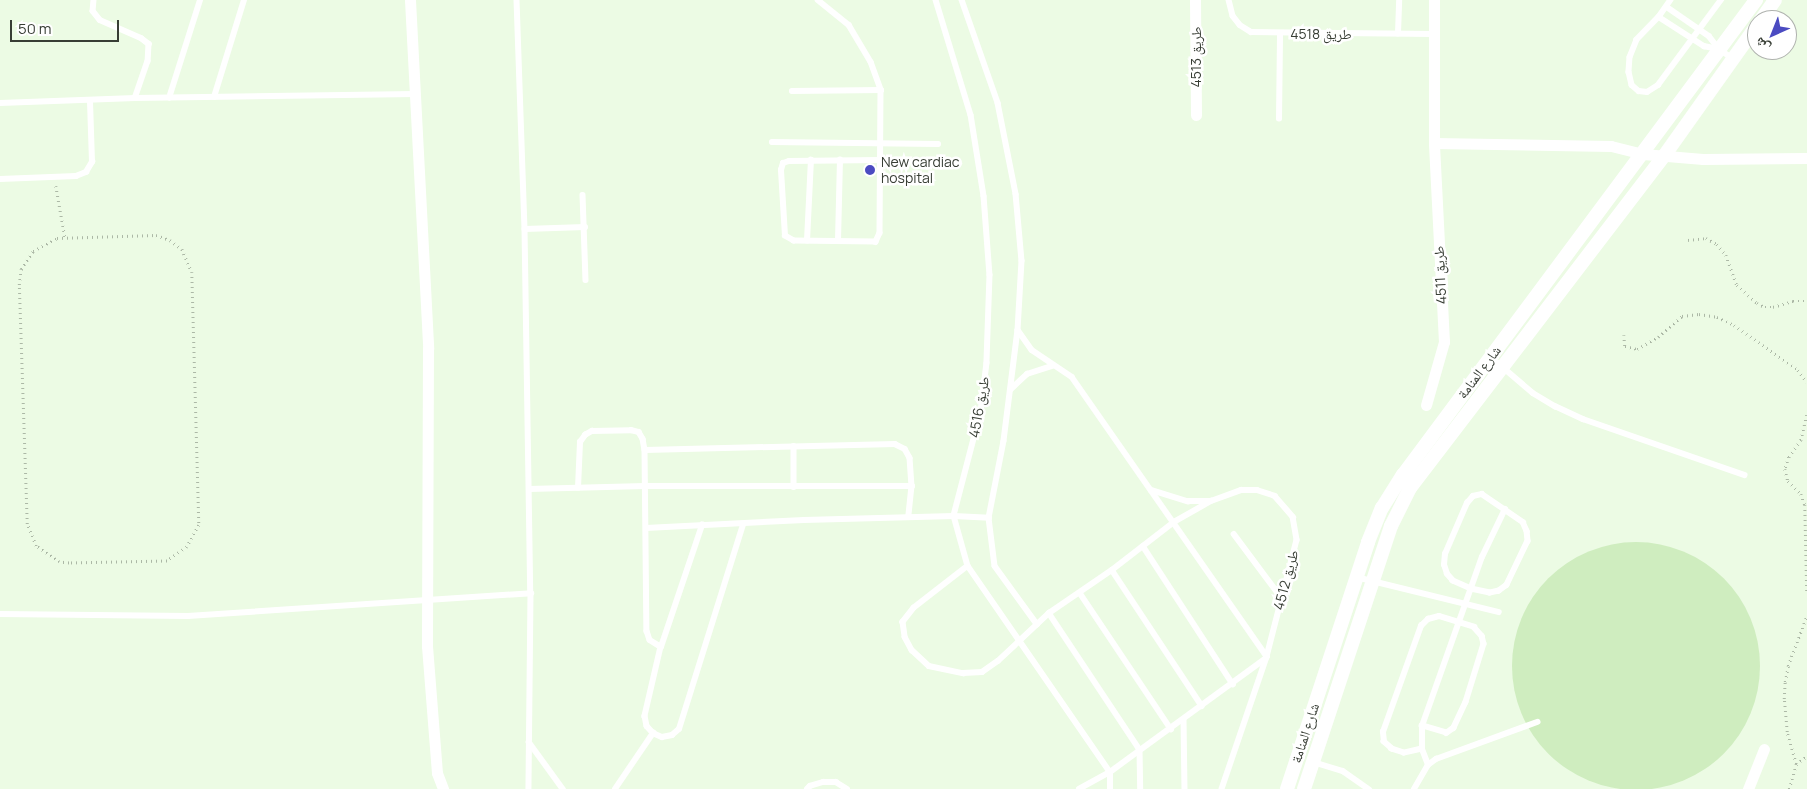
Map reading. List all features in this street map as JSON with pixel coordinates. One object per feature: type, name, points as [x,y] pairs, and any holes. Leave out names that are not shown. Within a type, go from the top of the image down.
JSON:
[{"type":"street","points":[[410,0],[428,349],[426,602],[431,720],[436,773],[443,789]]},
{"type":"street","name":"طريق 4513","points":[[1195,0],[1196,115]]},
{"type":"street","name":"طريق 4511","points":[[1426,405],[1444,342],[1434,143],[1434,0]]},
{"type":"street","name":"شارع المنامة","points":[[1286,789],[1356,577],[1382,508],[1403,475],[1756,0]]},
{"type":"street","name":"شارع المنامة","points":[[1304,789],[1390,526],[1410,488],[1664,156],[1747,39]]},
{"type":"street","points":[[1434,143],[1611,146],[1643,154],[1703,159],[1807,158]]},
{"type":"street","points":[[1748,789],[1764,749]]},
{"type":"lane","points":[[94,0],[93,11],[100,20],[141,38],[149,44],[148,61],[135,98]]},
{"type":"lane","points":[[169,98],[200,0]]},
{"type":"lane","points":[[214,97],[244,0]]},
{"type":"lane","points":[[517,0],[525,229],[531,593],[529,789]]},
{"type":"lane","points":[[818,0],[849,25],[871,62],[881,90],[879,238],[876,242],[788,240],[785,236],[781,170],[783,163],[811,160],[880,160]]},
{"type":"lane","name":"طريق 4516","points":[[936,0],[971,115],[984,196],[990,275],[987,363],[981,412],[954,516]]},
{"type":"lane","name":"طريق 4516","points":[[962,0],[998,103],[1016,194],[1022,261],[1018,330],[1004,441],[990,518],[995,566],[1037,624]]},
{"type":"lane","name":"طريق 4518","points":[[1229,0],[1233,16],[1240,25],[1251,32],[1280,34],[1433,34]]},
{"type":"lane","points":[[1398,34],[1399,0]]},
{"type":"lane","points":[[1671,0],[1659,17],[1637,40],[1630,58],[1629,72],[1632,85],[1639,91],[1647,92],[1658,85],[1721,0]]},
{"type":"lane","points":[[1667,7],[1699,29],[1715,42],[1720,50]]},
{"type":"lane","points":[[1659,17],[1704,46],[1720,50],[1733,58]]},
{"type":"lane","points":[[1279,119],[1280,34]]},
{"type":"lane","points":[[792,91],[881,90]]},
{"type":"lane","points":[[0,103],[135,98],[415,94]]},
{"type":"lane","points":[[0,179],[82,175],[90,168],[92,162],[90,101]]},
{"type":"lane","points":[[772,142],[938,144]]},
{"type":"lane","points":[[807,241],[811,160]]},
{"type":"lane","points":[[838,242],[840,160]]},
{"type":"lane","points":[[584,195],[586,280]]},
{"type":"lane","points":[[525,229],[585,227]]},
{"type":"lane","points":[[1018,330],[1032,350],[1052,366],[1072,377],[1267,657],[1233,684],[1110,772],[1079,789]]},
{"type":"lane","points":[[1491,357],[1533,393],[1562,409],[1745,475]]},
{"type":"lane","points":[[1010,389],[1026,374],[1052,366]]},
{"type":"lane","points":[[578,488],[580,442],[585,435],[592,431],[631,430],[639,432],[643,438],[645,450],[647,631],[650,640],[661,647]]},
{"type":"lane","points":[[645,450],[895,444],[905,449],[910,458],[912,486],[909,517]]},
{"type":"lane","points":[[794,446],[794,488]]},
{"type":"lane","points":[[529,489],[645,486],[794,488],[912,486]]},
{"type":"lane","points":[[1151,490],[1188,502],[1211,501]]},
{"type":"lane","name":"طريق 4512","points":[[968,566],[907,615],[902,622],[905,637],[912,650],[929,666],[963,673],[982,672],[998,662],[1049,613],[1112,570],[1174,522],[1211,501],[1241,490],[1257,490],[1275,496],[1293,517],[1297,540],[1267,657],[1222,789]]},
{"type":"lane","points":[[1482,494],[1523,522],[1528,531],[1528,541],[1507,585],[1499,591],[1490,593],[1471,589],[1453,581],[1447,574],[1444,565],[1445,554],[1467,502],[1473,496],[1482,494]]},
{"type":"lane","points":[[1428,765],[1422,749],[1422,726],[1482,557],[1504,509]]},
{"type":"lane","points":[[954,516],[968,566],[1021,639],[1110,772],[1110,789]]},
{"type":"lane","points":[[646,528],[743,525],[804,520],[954,516],[990,518]]},
{"type":"lane","points":[[702,525],[661,647],[645,716],[647,726],[653,733],[662,737],[672,735],[680,729],[743,525]]},
{"type":"lane","points":[[1234,534],[1281,597]]},
{"type":"lane","points":[[1143,546],[1233,684]]},
{"type":"lane","points":[[1112,570],[1202,706]]},
{"type":"lane","points":[[1356,577],[1499,612]]},
{"type":"lane","points":[[0,614],[188,616],[426,602],[531,593]]},
{"type":"lane","points":[[1080,593],[1170,728]]},
{"type":"lane","points":[[1049,613],[1140,750],[1142,789]]},
{"type":"lane","points":[[1422,726],[1447,733],[1454,728],[1466,702],[1484,644],[1482,636],[1474,627],[1439,616],[1428,619],[1421,626],[1383,732],[1384,742],[1392,749],[1404,753],[1422,749]]},
{"type":"lane","points":[[1184,719],[1185,789]]},
{"type":"lane","points":[[1414,789],[1428,765],[1436,759],[1536,722]]},
{"type":"lane","points":[[615,789],[653,733]]},
{"type":"lane","points":[[529,742],[563,789]]},
{"type":"lane","points":[[1313,762],[1343,771],[1369,789]]},
{"type":"lane","points":[[807,789],[810,786],[823,782],[836,782],[848,789]]},
{"type":"path","points":[[54,177],[65,236]]},
{"type":"path","points":[[156,235],[176,244],[190,264],[200,517],[196,533],[187,547],[167,561],[59,562],[42,552],[29,532],[19,277],[24,263],[33,251],[48,241],[65,236],[156,235]]},
{"type":"path","points":[[1688,240],[1706,238],[1717,244],[1726,255],[1736,285],[1756,303],[1765,307],[1772,307],[1793,301],[1807,301]]},
{"type":"path","points":[[1624,335],[1626,346],[1637,349],[1658,337],[1682,316],[1699,314],[1717,317],[1734,325],[1798,370],[1807,382]]},
{"type":"path","points":[[1807,415],[1801,440],[1789,457],[1785,469],[1788,481],[1801,494],[1806,504],[1807,593]]},
{"type":"path","points":[[1789,789],[1796,764],[1787,732],[1784,699],[1788,666],[1807,615]]},
{"type":"path","points":[[1796,764],[1807,756]]},
{"type":"green space","points":[[1636,542],[1672,548],[1694,557],[1714,570],[1732,588],[1745,608],[1754,630],[1760,666],[1754,702],[1745,724],[1732,744],[1714,762],[1694,775],[1672,784],[1636,790],[1600,784],[1578,775],[1558,762],[1540,744],[1527,724],[1518,702],[1512,666],[1518,630],[1527,608],[1540,588],[1558,570],[1578,557],[1600,548]]},
{"type":"place","name":"New cardiac hospital","points":[[870,170]]}]
